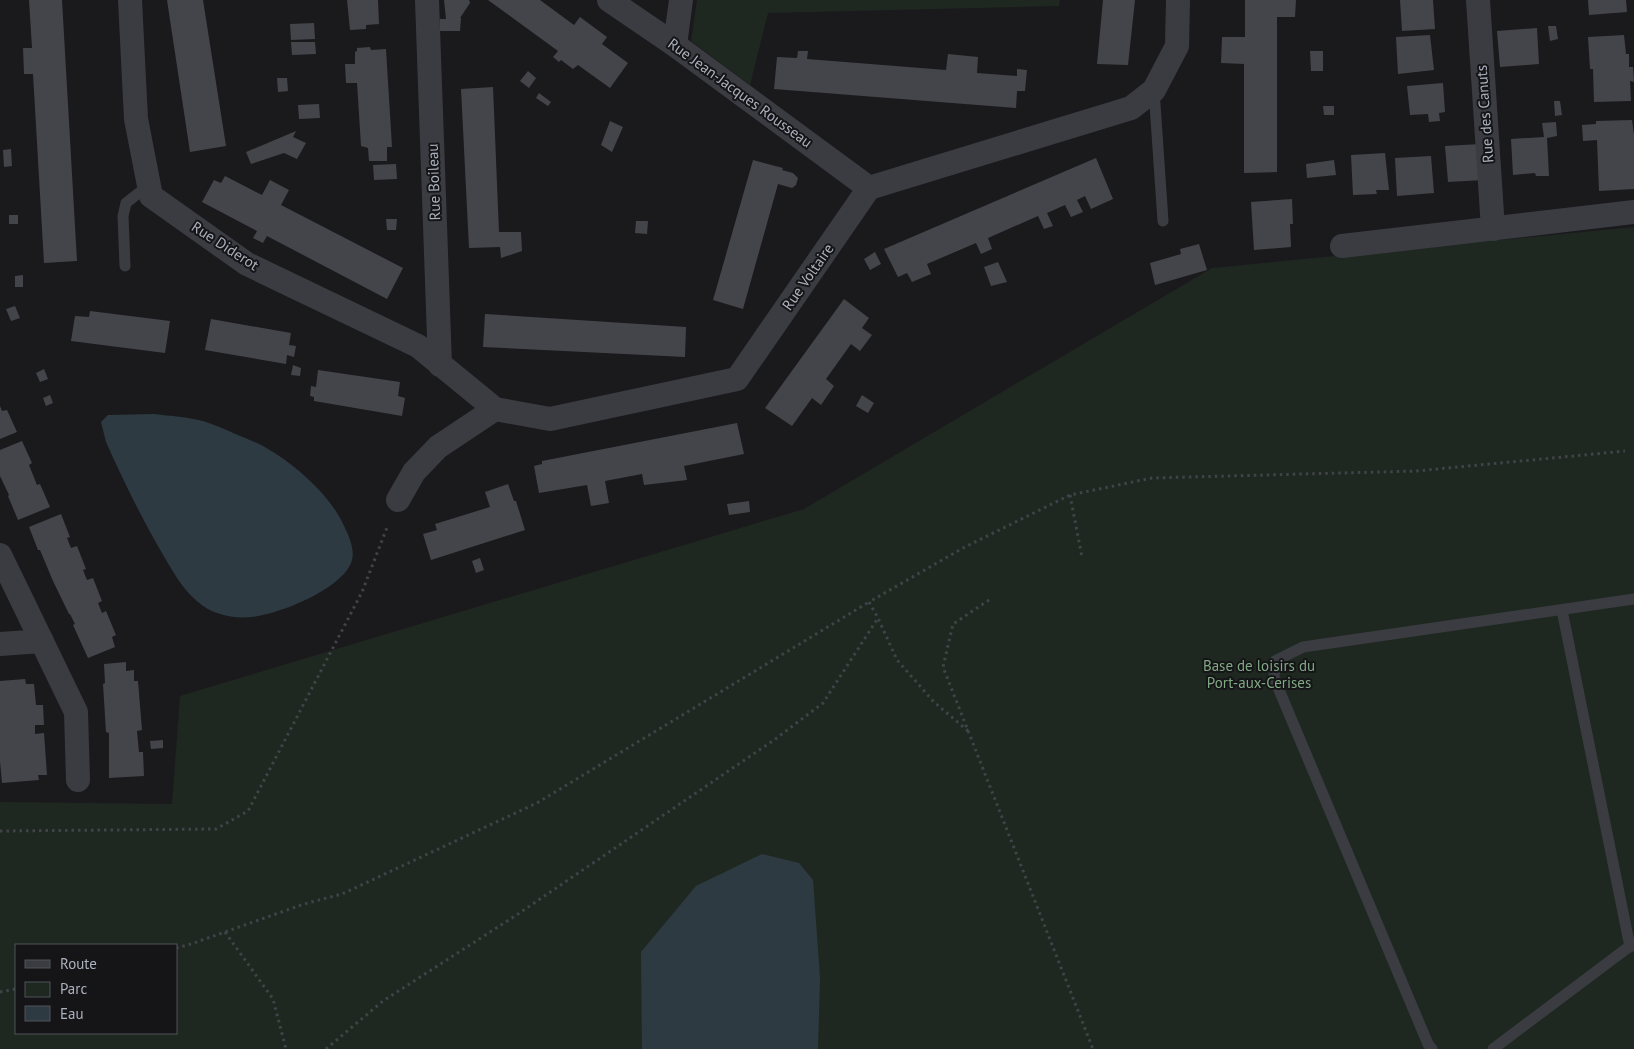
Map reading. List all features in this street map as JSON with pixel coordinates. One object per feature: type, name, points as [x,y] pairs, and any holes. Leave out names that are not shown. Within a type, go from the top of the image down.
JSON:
[{"type":"street","name":"Rue Diderot","points":[[130,0],[136,119],[151,196],[247,264],[418,346],[494,409]]},
{"type":"street","name":"Rue Boileau","points":[[427,0],[440,365]]},
{"type":"street","name":"Rue Jean-Jacques Rousseau","points":[[609,0],[675,45],[869,188]]},
{"type":"street","points":[[675,45],[681,0]]},
{"type":"street","points":[[869,188],[1131,108],[1154,90],[1177,46],[1178,0]]},
{"type":"street","name":"Rue des Canuts","points":[[1478,0],[1493,229]]},
{"type":"street","name":"Rue Voltaire","points":[[494,409],[550,419],[737,379],[869,188]]},
{"type":"street","points":[[1342,246],[1634,212]]},
{"type":"street","points":[[398,500],[414,472],[438,447],[494,409]]},
{"type":"street","points":[[0,555],[76,712],[78,780]]},
{"type":"street","points":[[0,644],[42,641]]},
{"type":"lane","points":[[1154,90],[1163,222]]},
{"type":"lane","points":[[125,266],[123,216],[126,203],[149,185]]},
{"type":"lane","points":[[1432,1049],[1428,1044],[1274,678],[1275,661],[1303,647],[1634,598]]},
{"type":"lane","points":[[1493,1049],[1632,945],[1562,610]]},
{"type":"path","points":[[178,947],[304,904],[342,894],[537,803],[868,602],[963,548],[1070,495],[1152,478],[1417,471],[1625,451]]},
{"type":"path","points":[[1070,495],[1082,557]]},
{"type":"path","points":[[0,831],[216,829],[248,811],[362,592],[398,500]]},
{"type":"path","points":[[989,600],[953,624],[943,667],[1093,1049]]},
{"type":"path","points":[[868,602],[878,618],[897,660],[934,702],[968,731]]},
{"type":"path","points":[[326,1049],[383,1001],[518,914],[774,740],[823,703],[878,618]]},
{"type":"path","points":[[224,932],[273,999],[286,1049]]},
{"type":"path","points":[[0,992],[15,989]]},
{"type":"green space","points":[[697,0],[1060,0],[1059,6],[768,13],[750,85],[691,41]]},
{"type":"green space","name":"Base de loisirs du Port-aux-Cerises","points":[[1634,227],[1634,1049],[0,1049],[0,802],[172,804],[180,696],[804,509],[1212,268]]},
{"type":"water","points":[[154,414],[203,421],[259,444],[283,458],[318,489],[337,512],[353,551],[352,560],[347,570],[324,590],[293,605],[263,615],[251,617],[230,616],[209,610],[198,602],[178,579],[147,526],[106,442],[101,422],[108,415]]},
{"type":"water","points":[[762,854],[799,863],[813,880],[820,978],[818,1049],[642,1049],[641,952],[696,886]]},
{"type":"building","points":[[29,0],[62,0],[77,261],[44,263],[33,74],[24,74],[23,48],[32,48]]},
{"type":"building","points":[[167,0],[203,0],[226,146],[190,152]]},
{"type":"building","points":[[347,0],[378,0],[379,24],[366,25],[366,29],[350,30]]},
{"type":"building","points":[[444,0],[469,0],[470,3],[460,18],[460,31],[440,31],[440,19],[446,19]]},
{"type":"building","points":[[488,0],[540,0],[574,25],[580,17],[607,37],[602,44],[628,63],[610,88],[578,65],[573,69],[561,60],[559,62],[553,57],[558,51]]},
{"type":"building","points":[[1103,0],[1135,0],[1128,65],[1097,64]]},
{"type":"building","points":[[1245,0],[1296,0],[1295,17],[1277,17],[1277,172],[1244,173],[1244,64],[1221,63],[1222,37],[1245,37]]},
{"type":"building","points":[[1400,0],[1433,0],[1435,29],[1402,31]]},
{"type":"building","points":[[1588,0],[1626,0],[1627,12],[1589,15]]},
{"type":"building","points":[[314,23],[315,39],[291,40],[290,24]]},
{"type":"building","points":[[1548,26],[1556,26],[1558,39],[1550,41]]},
{"type":"building","points":[[1537,28],[1539,64],[1500,67],[1497,31]]},
{"type":"building","points":[[1430,35],[1434,70],[1398,74],[1396,37]]},
{"type":"building","points":[[1624,35],[1626,54],[1629,54],[1629,67],[1633,67],[1634,82],[1630,81],[1631,101],[1594,102],[1593,69],[1590,69],[1588,37]]},
{"type":"building","points":[[291,42],[315,42],[316,54],[292,55]]},
{"type":"building","points":[[370,47],[371,50],[386,49],[392,147],[387,147],[387,161],[369,161],[368,148],[361,146],[357,83],[346,83],[345,64],[355,64],[357,48]]},
{"type":"building","points":[[798,51],[808,51],[807,59],[946,70],[948,54],[978,57],[977,73],[1017,76],[1017,69],[1027,70],[1025,91],[1017,91],[1016,108],[774,89],[777,57],[797,58]]},
{"type":"building","points":[[1310,51],[1323,51],[1323,71],[1311,71]]},
{"type":"building","points":[[528,71],[536,78],[529,88],[520,81]]},
{"type":"building","points":[[277,78],[287,78],[288,91],[278,92]]},
{"type":"building","points":[[1443,83],[1445,112],[1439,113],[1440,121],[1429,122],[1428,114],[1410,115],[1407,86]]},
{"type":"building","points":[[493,87],[499,232],[521,232],[522,251],[501,258],[500,247],[469,248],[461,89]]},
{"type":"building","points":[[539,93],[551,102],[548,106],[536,98]]},
{"type":"building","points":[[1554,101],[1560,101],[1562,115],[1555,116]]},
{"type":"building","points":[[319,104],[320,118],[299,119],[298,105]]},
{"type":"building","points":[[1323,106],[1334,106],[1334,115],[1324,115]]},
{"type":"building","points":[[1632,120],[1634,135],[1634,189],[1599,191],[1597,140],[1583,141],[1582,125],[1596,124],[1596,121]]},
{"type":"building","points":[[610,121],[623,127],[612,152],[601,145]]},
{"type":"building","points":[[1556,122],[1557,136],[1547,138],[1549,176],[1536,176],[1535,173],[1513,175],[1511,139],[1544,137],[1542,123]]},
{"type":"building","points":[[296,131],[293,137],[306,143],[297,159],[284,153],[251,164],[246,152]]},
{"type":"building","points":[[1481,144],[1484,180],[1448,182],[1445,146]]},
{"type":"building","points":[[11,149],[12,166],[4,167],[3,150]]},
{"type":"building","points":[[1385,153],[1389,190],[1376,190],[1377,194],[1353,195],[1351,155]]},
{"type":"building","points":[[1431,156],[1434,193],[1397,196],[1395,158]]},
{"type":"building","points":[[1096,158],[1113,199],[1091,209],[1085,196],[1077,200],[1083,212],[1071,217],[1065,205],[1047,213],[1053,226],[1044,229],[1038,216],[988,238],[992,249],[981,254],[976,243],[927,264],[931,274],[912,282],[907,273],[898,277],[884,249]]},
{"type":"building","points":[[753,160],[783,168],[782,170],[793,173],[798,178],[796,185],[792,188],[778,184],[743,309],[713,300]]},
{"type":"building","points":[[1334,160],[1336,175],[1307,178],[1306,164]]},
{"type":"building","points":[[396,164],[397,179],[374,180],[373,165]]},
{"type":"building","points":[[225,176],[262,195],[270,180],[289,190],[281,205],[403,268],[387,299],[267,236],[263,243],[253,238],[257,231],[202,202],[214,180],[221,183]]},
{"type":"building","points":[[1292,199],[1293,224],[1290,224],[1291,247],[1254,250],[1251,202]]},
{"type":"building","points":[[9,215],[18,215],[18,224],[9,224]]},
{"type":"building","points":[[386,219],[397,219],[396,230],[387,230]]},
{"type":"building","points":[[636,221],[648,221],[647,234],[635,233]]},
{"type":"building","points":[[1199,244],[1207,270],[1155,285],[1150,263],[1181,254],[1180,249]]},
{"type":"building","points":[[875,252],[881,264],[870,270],[864,259]]},
{"type":"building","points":[[998,262],[1007,282],[991,286],[984,267]]},
{"type":"building","points":[[23,275],[23,287],[15,287],[15,276]]},
{"type":"building","points":[[844,299],[869,318],[862,328],[872,335],[860,351],[851,344],[826,379],[834,386],[821,405],[812,398],[792,426],[765,408]]},
{"type":"building","points":[[15,306],[20,318],[11,321],[6,309]]},
{"type":"building","points":[[90,311],[170,321],[165,353],[71,341],[75,316],[89,317]]},
{"type":"building","points":[[485,314],[686,327],[685,357],[483,347]]},
{"type":"building","points":[[211,319],[291,333],[289,345],[296,346],[294,357],[287,355],[286,364],[205,350]]},
{"type":"building","points":[[293,365],[301,368],[300,376],[291,375]]},
{"type":"building","points":[[44,369],[48,379],[40,382],[36,373]]},
{"type":"building","points":[[318,370],[400,382],[398,396],[405,398],[402,416],[314,401],[314,397],[310,396],[311,386],[316,387]]},
{"type":"building","points":[[50,395],[53,403],[46,406],[43,398]]},
{"type":"building","points":[[862,395],[874,403],[868,413],[856,406]]},
{"type":"building","points":[[0,406],[2,411],[7,410],[17,432],[0,439]]},
{"type":"building","points":[[737,423],[744,454],[684,466],[687,480],[644,485],[642,474],[605,481],[609,503],[591,506],[587,485],[539,493],[534,466],[542,464],[542,461]]},
{"type":"building","points":[[22,441],[32,463],[29,465],[37,485],[40,484],[50,507],[18,520],[0,476],[0,450]]},
{"type":"building","points":[[508,484],[514,501],[516,501],[525,530],[431,560],[423,534],[437,530],[435,524],[490,507],[485,492]]},
{"type":"building","points":[[749,501],[750,512],[729,515],[727,504]]},
{"type":"building","points":[[61,514],[70,537],[67,538],[71,548],[77,546],[86,569],[83,570],[87,580],[93,578],[102,601],[98,603],[102,613],[106,611],[116,635],[112,637],[115,647],[88,658],[73,625],[75,624],[53,581],[40,550],[38,550],[29,527]]},
{"type":"building","points":[[480,558],[484,570],[476,573],[472,561]]},
{"type":"building","points":[[126,662],[126,671],[134,670],[134,681],[138,681],[142,730],[137,731],[139,752],[143,752],[144,776],[109,778],[109,733],[106,732],[103,684],[105,683],[104,664]]},
{"type":"building","points":[[25,679],[26,684],[34,684],[36,705],[43,705],[44,725],[35,725],[35,734],[44,733],[47,775],[38,775],[39,780],[2,783],[0,761],[0,681]]},
{"type":"building","points":[[163,740],[163,748],[151,749],[150,741]]}]
